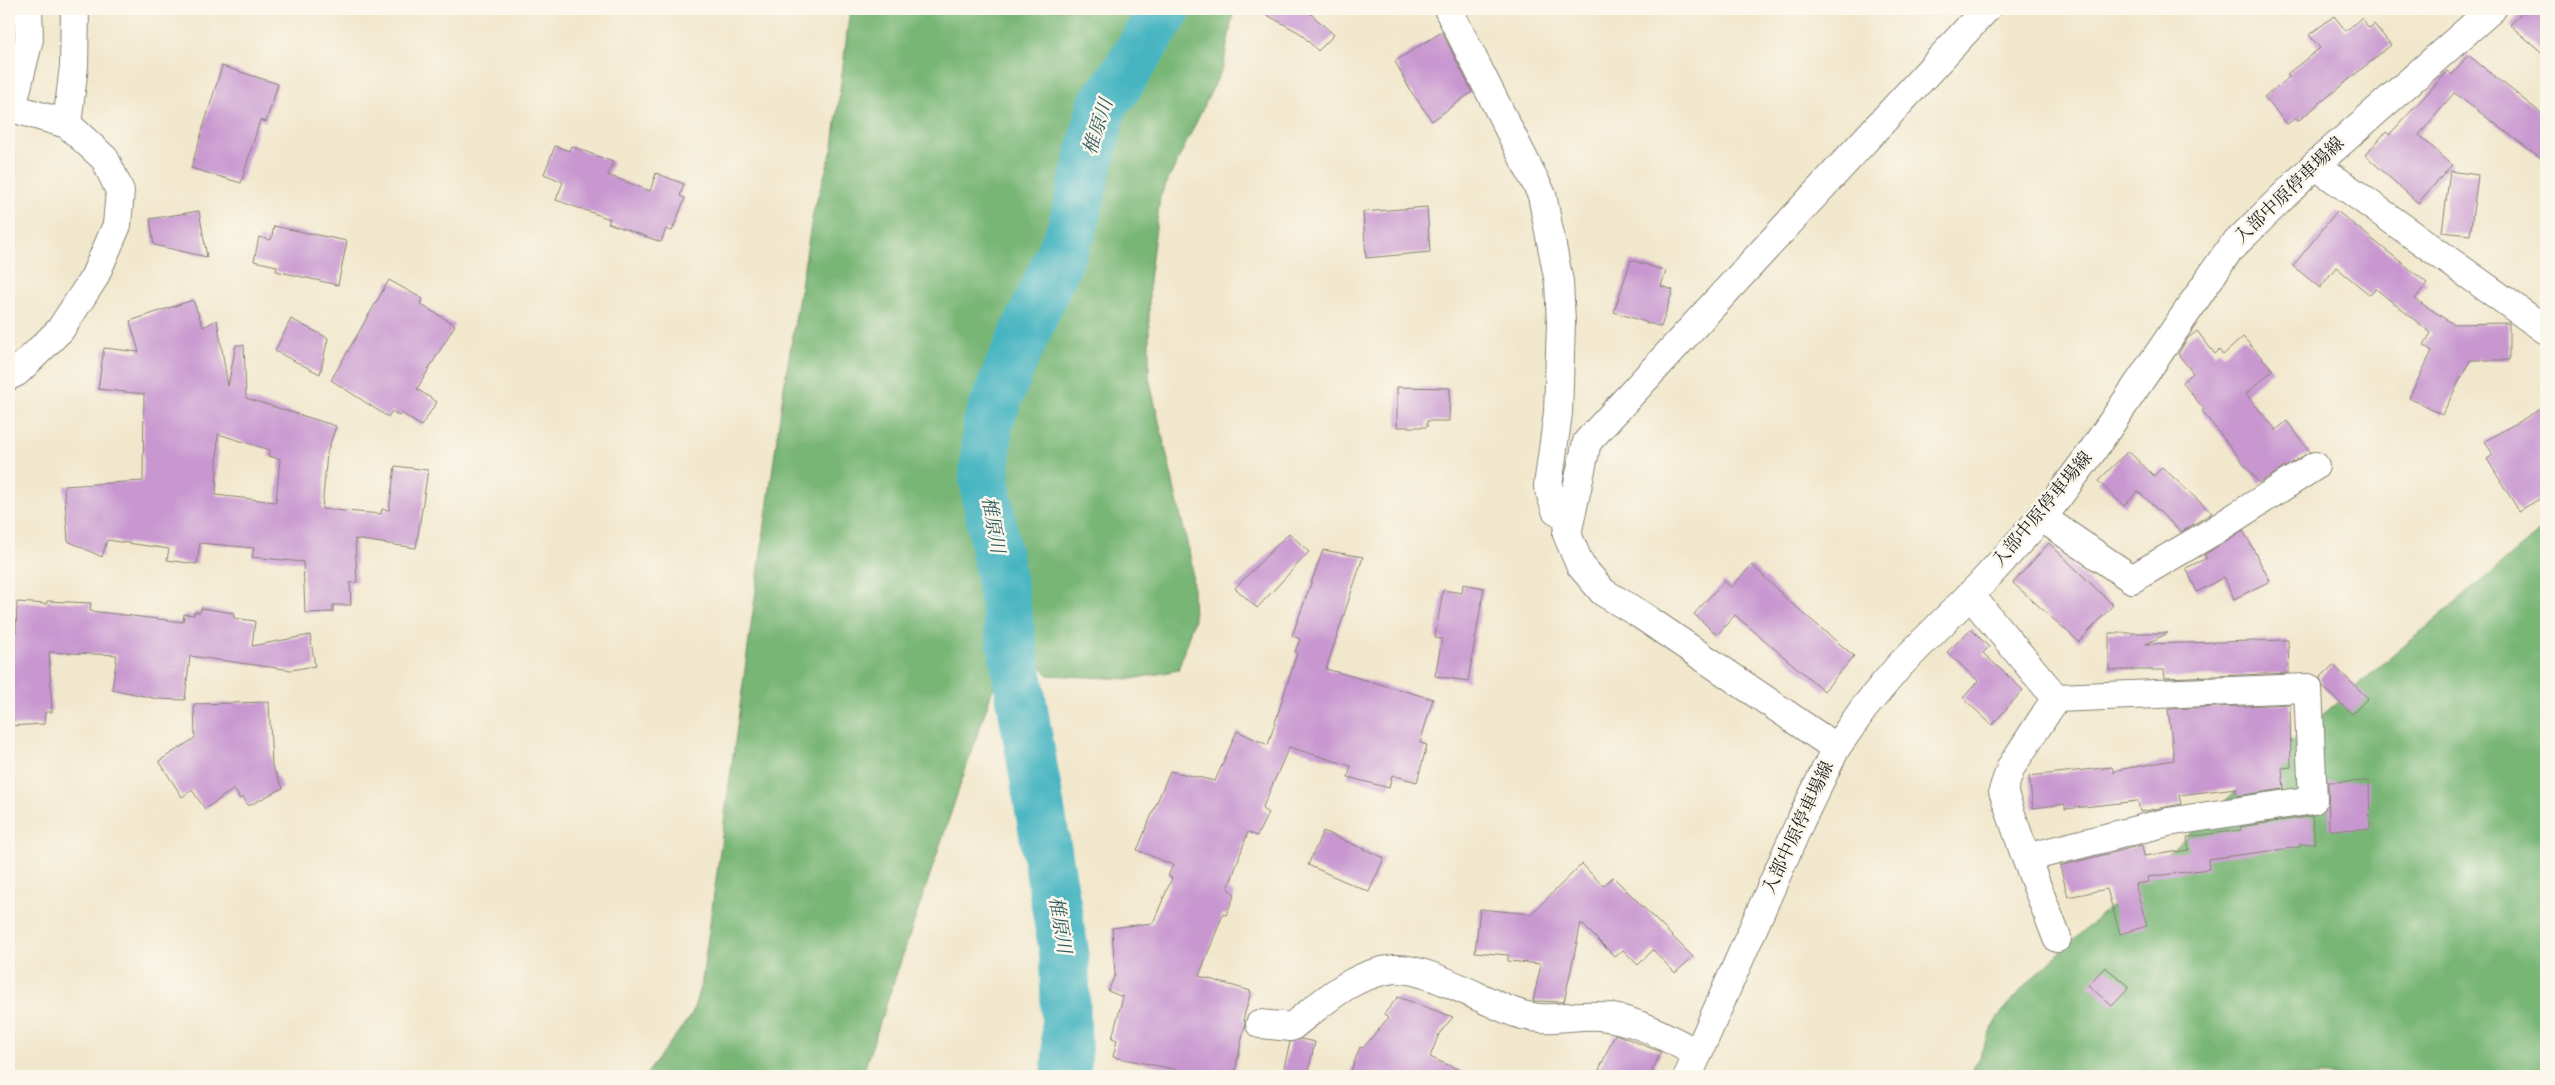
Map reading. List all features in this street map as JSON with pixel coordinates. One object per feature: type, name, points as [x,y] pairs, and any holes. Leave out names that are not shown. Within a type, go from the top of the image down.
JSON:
[{"type":"street","points":[[9,376],[16,372],[60,330],[94,278],[117,226],[120,191],[105,159],[68,124],[10,108],[28,39],[28,9]]},
{"type":"street","points":[[68,124],[74,66],[75,9]]},
{"type":"street","points":[[1448,9],[1542,195],[1558,282],[1561,323],[1558,412],[1548,486],[1556,510],[1570,518]]},
{"type":"street","points":[[1836,748],[1641,615],[1603,592],[1580,565],[1568,534],[1570,518],[1588,442],[1986,9]]},
{"type":"street","name":"入部中原停車場線","points":[[1693,1065],[1800,822],[1836,748],[1864,708],[1899,666],[1970,595],[2041,517],[2091,454],[2229,250],[2315,165],[2492,9]]},
{"type":"street","points":[[2315,165],[2546,330]]},
{"type":"street","points":[[2041,517],[2132,579],[2212,532],[2315,466]]},
{"type":"street","points":[[1970,595],[2056,698]]},
{"type":"street","points":[[2026,858],[2168,822],[2313,800],[2308,688],[2056,698]]},
{"type":"street","points":[[2056,698],[2011,767],[2003,791],[2026,858],[2057,938]]},
{"type":"street","points":[[1260,1024],[1291,1028],[1350,982],[1368,974],[1397,969],[1417,972],[1518,1014],[1545,1020],[1599,1016],[1643,1025],[1693,1065]]},
{"type":"green space","points":[[850,9],[1234,9],[1223,67],[1160,197],[1149,280],[1149,378],[1192,565],[1194,619],[1178,670],[1132,679],[1048,675],[1013,629],[862,1076],[645,1076],[692,1014],[702,981],[784,387],[813,213],[833,147]]},
{"type":"green space","points":[[2546,526],[2546,1076],[1970,1076],[1997,1018],[2030,980],[2282,749]]},
{"type":"building","points":[[1256,9],[1302,9],[1311,14],[1334,35],[1318,51],[1300,33]]},
{"type":"building","points":[[2525,9],[2546,9],[2546,56],[2510,25]]},
{"type":"building","points":[[2334,16],[2346,31],[2361,18],[2369,28],[2374,24],[2391,45],[2298,121],[2296,118],[2287,124],[2264,97],[2289,77],[2287,74],[2320,48],[2309,35]]},
{"type":"building","points":[[1442,32],[1472,92],[1432,121],[1410,90],[1395,61]]},
{"type":"building","points":[[2468,55],[2546,117],[2546,162],[2454,93],[2419,135],[2452,165],[2418,203],[2365,155],[2386,132],[2389,135],[2448,71],[2452,75]]},
{"type":"building","points":[[222,66],[278,84],[266,122],[260,120],[241,183],[191,168]]},
{"type":"building","points":[[555,146],[569,151],[571,146],[613,162],[608,175],[650,191],[656,173],[684,184],[680,196],[685,198],[672,231],[666,229],[661,242],[608,223],[610,219],[556,200],[563,182],[544,174]]},
{"type":"building","points":[[2450,171],[2478,175],[2470,235],[2442,232]]},
{"type":"building","points":[[1427,207],[1430,252],[1366,258],[1363,212]]},
{"type":"building","points":[[199,211],[207,257],[154,245],[150,219]]},
{"type":"building","points":[[2337,211],[2427,283],[2415,299],[2453,324],[2509,323],[2509,360],[2470,360],[2442,415],[2409,398],[2432,351],[2424,345],[2431,333],[2376,289],[2370,295],[2336,267],[2320,288],[2293,266]]},
{"type":"building","points":[[274,226],[347,241],[338,285],[276,271],[277,266],[254,261],[259,237],[271,240]]},
{"type":"building","points":[[1631,260],[1666,271],[1661,286],[1673,290],[1661,327],[1614,312]]},
{"type":"building","points":[[389,280],[423,299],[420,304],[455,325],[417,389],[437,402],[421,426],[401,413],[399,416],[392,411],[388,417],[331,380]]},
{"type":"building","points":[[193,300],[203,327],[217,320],[228,386],[236,345],[244,345],[246,398],[336,426],[327,453],[322,509],[381,514],[382,509],[389,510],[395,466],[428,470],[416,548],[355,539],[357,582],[350,583],[351,605],[333,605],[333,612],[305,613],[303,562],[252,557],[254,548],[200,543],[197,564],[167,560],[169,549],[107,540],[102,557],[68,541],[64,486],[143,481],[144,394],[98,389],[104,348],[139,352],[130,321]],"holes":[[[218,434],[270,450],[268,456],[280,459],[276,502],[216,495]]]},
{"type":"building","points":[[291,319],[328,338],[320,374],[275,351]]},
{"type":"building","points":[[2197,331],[2215,354],[2219,350],[2223,355],[2243,337],[2273,370],[2246,394],[2276,430],[2287,421],[2310,452],[2259,483],[2202,411],[2204,409],[2182,382],[2193,373],[2178,354],[2188,338]]},
{"type":"building","points":[[1397,387],[1450,388],[1449,421],[1427,421],[1427,427],[1397,427]]},
{"type":"building","points":[[2546,406],[2546,495],[2519,511],[2487,459],[2493,455],[2485,441]]},
{"type":"building","points":[[2128,451],[2154,476],[2162,467],[2212,513],[2181,532],[2138,491],[2124,506],[2098,481]]},
{"type":"building","points":[[2243,530],[2270,581],[2234,599],[2224,577],[2197,592],[2186,568],[2207,558],[2204,555]]},
{"type":"building","points":[[1289,533],[1309,552],[1257,608],[1235,588]]},
{"type":"building","points":[[2049,543],[2113,605],[2079,642],[2013,583]]},
{"type":"building","points":[[1323,550],[1363,557],[1326,669],[1433,699],[1420,743],[1427,745],[1417,782],[1392,775],[1389,788],[1348,777],[1351,766],[1289,747],[1262,809],[1268,813],[1257,836],[1248,832],[1228,889],[1235,894],[1226,915],[1223,914],[1199,976],[1251,991],[1243,1020],[1245,1025],[1234,1076],[1183,1076],[1184,1071],[1113,1057],[1117,1040],[1112,1038],[1123,997],[1108,991],[1115,975],[1112,928],[1153,923],[1172,878],[1168,876],[1173,865],[1137,850],[1170,771],[1215,781],[1237,731],[1268,745],[1297,653],[1295,652],[1300,639],[1292,636]]},
{"type":"building","points":[[1752,565],[1790,602],[1854,656],[1824,691],[1735,615],[1717,635],[1694,614],[1724,581],[1731,587]]},
{"type":"building","points":[[1463,584],[1484,588],[1468,681],[1435,676],[1442,639],[1435,638],[1443,590],[1462,593]]},
{"type":"building","points":[[47,601],[91,603],[90,611],[183,622],[184,614],[194,615],[194,612],[200,612],[201,608],[234,613],[234,618],[255,621],[252,646],[310,635],[315,666],[291,670],[190,656],[185,700],[158,699],[112,689],[117,655],[49,652],[52,712],[45,712],[44,724],[9,726],[9,632],[16,632],[17,602],[46,604]]},
{"type":"building","points":[[1971,629],[1989,647],[1983,653],[2023,690],[1992,725],[1963,698],[1978,681],[1947,652]]},
{"type":"building","points":[[2109,633],[2168,633],[2146,644],[2288,640],[2289,673],[2165,678],[2164,670],[2109,670]]},
{"type":"building","points":[[2333,665],[2368,698],[2352,714],[2323,687],[2320,678]]},
{"type":"building","points":[[269,702],[272,766],[283,788],[248,806],[243,797],[240,799],[234,789],[205,809],[192,790],[182,797],[159,761],[195,738],[194,704]]},
{"type":"building","points":[[2290,704],[2291,767],[2282,768],[2284,789],[2237,796],[2236,788],[2179,795],[2181,804],[2140,812],[2138,801],[2065,809],[2065,804],[2033,808],[2029,776],[2112,767],[2114,773],[2117,770],[2174,760],[2168,709]]},
{"type":"building","points":[[2369,781],[2370,829],[2329,830],[2328,782]]},
{"type":"building","points":[[2312,816],[2315,843],[2300,844],[2300,847],[2208,859],[2209,869],[2148,877],[2149,882],[2135,884],[2147,926],[2120,934],[2107,889],[2068,897],[2060,866],[2142,845],[2144,856],[2189,850],[2187,837],[2241,830],[2240,827]]},
{"type":"building","points":[[1323,831],[1384,858],[1369,892],[1308,865]]},
{"type":"building","points":[[1582,864],[1603,886],[1613,877],[1693,957],[1675,973],[1653,950],[1638,965],[1623,950],[1615,957],[1581,923],[1564,1002],[1533,1001],[1541,964],[1508,961],[1508,955],[1475,952],[1480,909],[1531,914]]},
{"type":"building","points":[[2105,967],[2130,987],[2112,1006],[2088,985]]},
{"type":"building","points":[[1398,997],[1453,1017],[1439,1034],[1430,1057],[1473,1076],[1349,1076],[1360,1047],[1363,1048],[1388,1018],[1384,1014]]},
{"type":"building","points":[[1615,1034],[1661,1052],[1650,1076],[1614,1076],[1599,1070]]},
{"type":"building","points":[[1301,1039],[1315,1042],[1307,1076],[1282,1076],[1290,1042]]},
{"type":"waterway","name":"椎原川","points":[[1065,1076],[1067,1060],[1064,952],[984,479],[988,423],[1008,371],[1072,229],[1103,103],[1115,89],[1166,9]]}]
